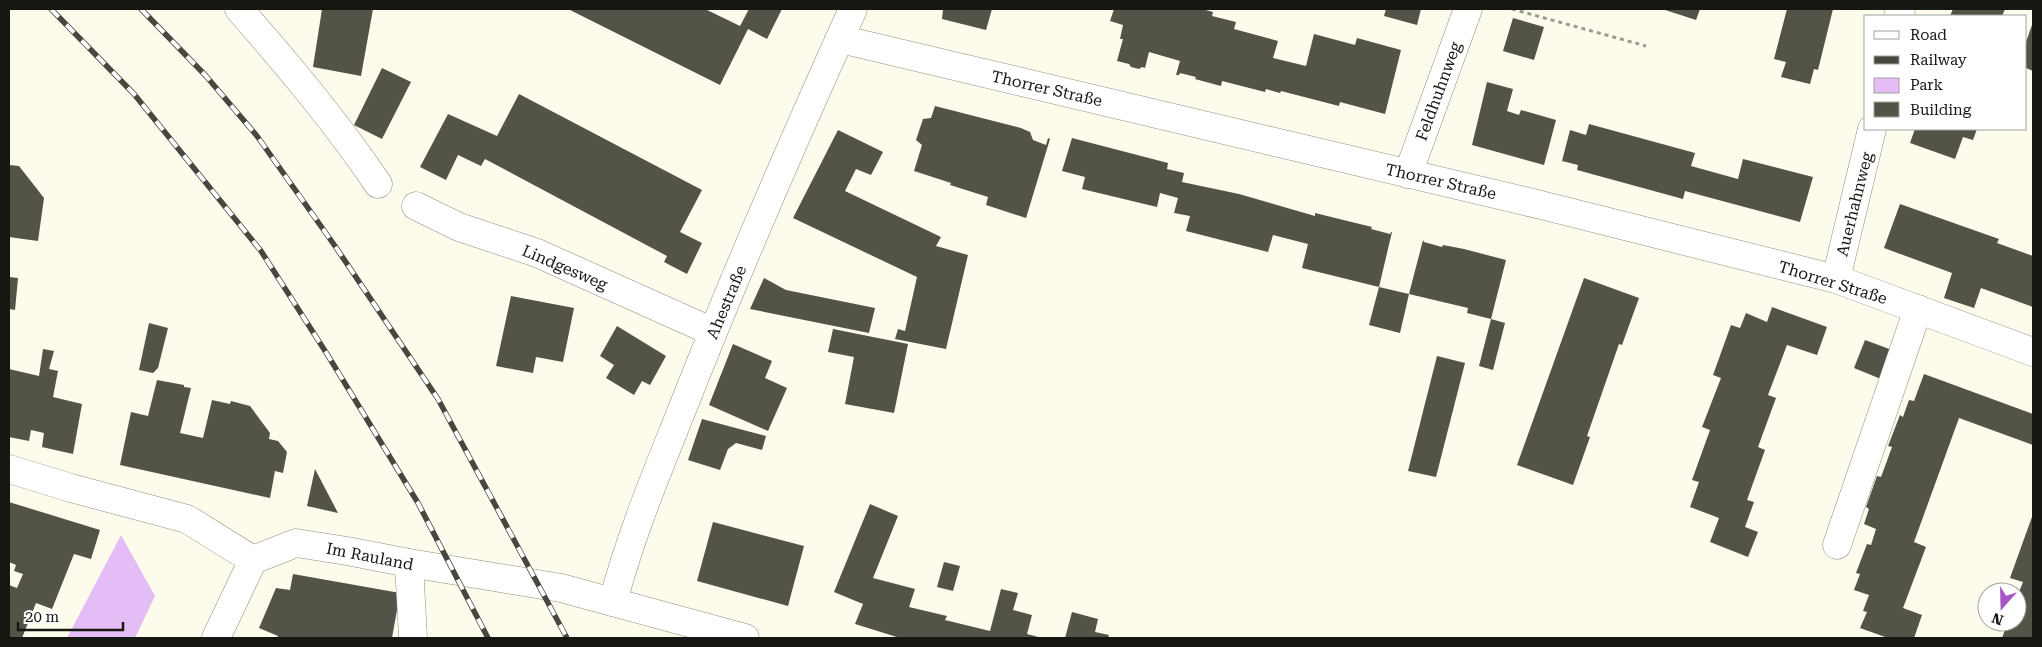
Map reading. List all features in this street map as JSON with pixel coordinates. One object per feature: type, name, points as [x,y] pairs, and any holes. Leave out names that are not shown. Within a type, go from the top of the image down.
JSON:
[{"type":"street","points":[[239,9],[284,59],[350,143],[378,184]]},
{"type":"street","name":"Ahestraße","points":[[613,602],[626,556],[646,500],[713,332],[853,9]]},
{"type":"street","name":"Feldhuhnweg","points":[[1408,174],[1468,9]]},
{"type":"street","name":"Thorrer Straße","points":[[840,38],[1541,205],[1836,279],[2033,352]]},
{"type":"street","name":"Auerhahnweg","points":[[1836,279],[1872,130]]},
{"type":"street","name":"Lindgesweg","points":[[416,206],[460,228],[537,253],[713,332]]},
{"type":"street","points":[[1837,545],[1918,309]]},
{"type":"street","points":[[9,470],[187,519],[253,560],[216,638]]},
{"type":"street","name":"Im Rauland","points":[[253,560],[296,543],[409,564],[561,588],[745,638]]},
{"type":"street","points":[[409,564],[413,638]]},
{"type":"path","points":[[1512,9],[1646,46]]},
{"type":"green space","points":[[121,535],[155,596],[135,638],[67,638]]},
{"type":"building","points":[[322,9],[373,9],[361,76],[313,67]]},
{"type":"building","points":[[568,9],[705,9],[740,26],[749,9],[782,9],[767,39],[748,29],[720,85]]},
{"type":"building","points":[[943,9],[992,9],[986,30],[942,19]]},
{"type":"building","points":[[1114,9],[1202,9],[1213,12],[1212,16],[1236,22],[1234,29],[1278,41],[1273,58],[1306,66],[1314,34],[1355,45],[1357,38],[1401,50],[1385,114],[1340,102],[1339,106],[1281,91],[1280,93],[1266,89],[1265,92],[1222,81],[1221,86],[1180,73],[1176,75],[1180,61],[1149,52],[1145,68],[1131,67],[1129,64],[1117,61],[1123,39],[1120,39],[1123,25],[1110,21]]},
{"type":"building","points":[[1386,9],[1421,9],[1417,25],[1384,16]]},
{"type":"building","points":[[1662,9],[1700,9],[1696,20]]},
{"type":"building","points":[[1787,9],[1833,9],[1818,70],[1814,69],[1810,84],[1781,77],[1786,62],[1774,59]]},
{"type":"building","points":[[1953,9],[2005,9],[2002,15],[1950,15]]},
{"type":"building","points":[[1513,18],[1544,27],[1534,60],[1503,51]]},
{"type":"building","points":[[2033,22],[2033,71],[2027,68],[2027,39]]},
{"type":"building","points":[[382,68],[411,82],[382,139],[354,125]]},
{"type":"building","points":[[1487,82],[1513,89],[1507,111],[1519,115],[1521,110],[1556,120],[1544,165],[1472,145]]},
{"type":"building","points":[[519,94],[702,190],[680,232],[702,243],[687,274],[664,262],[667,256],[485,159],[481,166],[458,155],[446,180],[420,167],[448,114],[497,136]]},
{"type":"building","points":[[935,106],[1021,128],[1030,132],[1033,140],[1046,145],[1048,138],[1050,139],[1026,218],[986,205],[988,197],[914,171],[922,145],[916,140],[923,119],[931,118]]},
{"type":"building","points":[[1589,124],[1695,153],[1691,166],[1738,179],[1743,159],[1813,177],[1800,222],[1685,191],[1683,199],[1577,170],[1578,165],[1562,161],[1570,130],[1586,135]]},
{"type":"building","points":[[838,130],[883,152],[871,175],[856,169],[845,191],[941,237],[936,246],[968,255],[946,349],[895,339],[898,329],[905,331],[917,277],[793,218]]},
{"type":"building","points":[[1915,130],[1977,130],[1973,140],[1963,137],[1955,159],[1910,143]]},
{"type":"building","points":[[1072,138],[1168,163],[1167,169],[1184,173],[1182,182],[1239,194],[1315,216],[1315,213],[1372,227],[1371,229],[1390,234],[1392,232],[1379,287],[1302,268],[1308,244],[1273,235],[1268,252],[1186,231],[1190,216],[1174,213],[1178,198],[1160,193],[1157,207],[1082,189],[1085,177],[1062,171]]},
{"type":"building","points":[[9,165],[19,166],[44,198],[38,241],[9,237]]},
{"type":"building","points":[[1900,204],[1999,239],[1997,243],[2033,256],[2033,307],[1981,288],[1974,308],[1944,298],[1952,273],[1884,248]]},
{"type":"building","points":[[1423,240],[1424,242],[1442,247],[1443,245],[1464,249],[1506,260],[1491,319],[1467,313],[1468,308],[1409,294]]},
{"type":"building","points":[[9,277],[18,278],[15,310],[9,309]]},
{"type":"building","points":[[764,278],[786,290],[875,308],[869,333],[750,309]]},
{"type":"building","points":[[1584,278],[1639,298],[1622,345],[1619,344],[1587,436],[1590,437],[1573,485],[1517,465]]},
{"type":"building","points":[[1379,287],[1409,294],[1400,333],[1369,325]]},
{"type":"building","points":[[511,296],[574,308],[563,362],[536,357],[533,373],[496,366]]},
{"type":"building","points":[[1772,307],[1827,327],[1817,355],[1787,345],[1768,395],[1776,398],[1758,447],[1765,450],[1747,500],[1754,502],[1745,527],[1758,532],[1748,557],[1710,542],[1719,518],[1690,507],[1699,482],[1692,480],[1710,430],[1702,427],[1721,378],[1713,375],[1731,325],[1740,328],[1746,313],[1767,322]]},
{"type":"building","points":[[1491,319],[1505,323],[1493,370],[1479,366]]},
{"type":"building","points":[[149,323],[168,328],[158,368],[153,373],[139,370]]},
{"type":"building","points":[[617,326],[666,356],[650,385],[642,381],[634,395],[606,378],[614,365],[600,356]]},
{"type":"building","points":[[833,329],[908,344],[894,413],[845,404],[854,357],[828,352]]},
{"type":"building","points":[[1865,340],[1892,350],[1881,379],[1854,368]]},
{"type":"building","points":[[733,344],[772,361],[765,378],[787,388],[768,431],[709,405]]},
{"type":"building","points":[[43,349],[54,351],[49,369],[58,371],[53,397],[82,404],[73,454],[42,447],[44,433],[31,430],[29,441],[9,437],[9,369],[39,376]]},
{"type":"building","points":[[1437,356],[1465,363],[1436,477],[1408,471]]},
{"type":"building","points":[[1924,374],[2033,414],[2033,445],[1959,418],[1914,542],[1926,547],[1903,608],[1922,615],[1914,638],[1888,638],[1860,628],[1867,612],[1863,611],[1869,595],[1854,590],[1860,574],[1856,573],[1867,544],[1871,545],[1876,529],[1864,524],[1869,509],[1866,507],[1877,476],[1881,477],[1892,447],[1888,446],[1900,415],[1903,417],[1909,400],[1914,401]]},
{"type":"building","points":[[157,380],[191,388],[180,433],[203,438],[212,400],[230,404],[231,401],[250,406],[270,433],[269,439],[278,441],[287,452],[283,473],[275,471],[270,498],[120,465],[131,412],[148,416]]},
{"type":"building","points":[[702,419],[766,436],[762,450],[736,443],[728,449],[720,470],[688,460]]},
{"type":"building","points":[[315,469],[338,513],[307,506]]},
{"type":"building","points":[[9,502],[100,530],[91,559],[74,554],[52,609],[36,603],[22,638],[9,638],[9,585],[17,588],[23,574],[14,571],[16,565],[9,562]]},
{"type":"building","points":[[870,504],[898,516],[873,578],[915,589],[909,607],[947,616],[945,620],[990,631],[1001,589],[1018,593],[1013,610],[1032,615],[1027,634],[1042,638],[900,638],[855,624],[863,604],[834,592]]},
{"type":"building","points":[[2033,514],[2033,638],[2002,638],[2004,632],[2027,632],[2027,582],[2010,578]]},
{"type":"building","points":[[713,522],[804,546],[788,606],[697,581]]},
{"type":"building","points":[[944,562],[960,566],[953,591],[937,587]]},
{"type":"building","points":[[293,574],[400,593],[392,638],[277,638],[278,636],[259,628],[276,588],[290,590]]},
{"type":"building","points":[[1072,612],[1098,619],[1095,632],[1109,635],[1108,638],[1065,638]]},
{"type":"railway","points":[[51,9],[134,94],[261,251],[327,354],[418,503],[488,638]]},
{"type":"railway","points":[[141,9],[206,76],[257,136],[335,246],[438,399],[567,638]]}]
